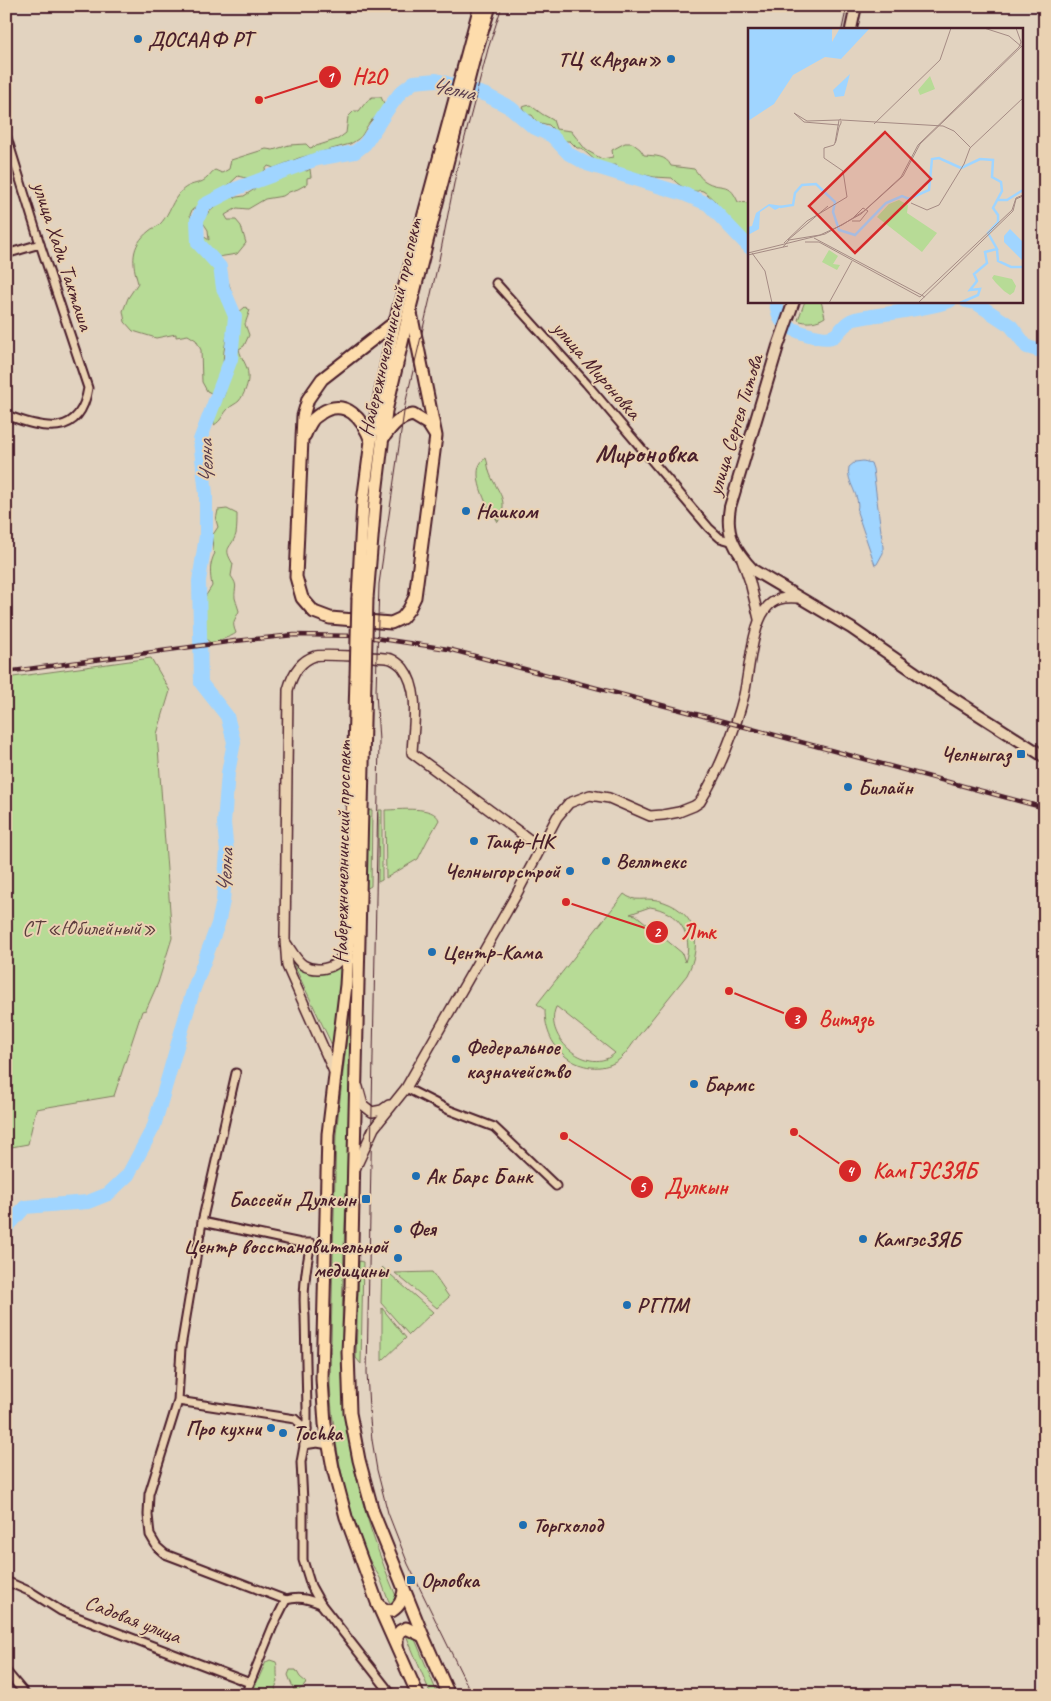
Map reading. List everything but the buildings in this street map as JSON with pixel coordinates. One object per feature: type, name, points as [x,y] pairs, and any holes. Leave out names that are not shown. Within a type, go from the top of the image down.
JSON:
[{"type":"main road","name":"Набережночелнинский проспект","points":[[377,440],[386,411],[449,139],[470,58],[480,6]]},
{"type":"main road","name":"Набережночелнинский проспект","points":[[470,58],[490,6]]},
{"type":"main road","points":[[851,28],[856,6]]},
{"type":"main road","name":"Набережночелнинский проспект","points":[[449,139],[394,322],[377,440],[375,502],[363,598],[356,1079],[348,1352],[350,1412],[373,1512],[404,1591],[449,1695]]},
{"type":"main road","name":"улица Сергея Титова","points":[[742,558],[728,526],[730,507],[778,346],[794,302]]},
{"type":"main road","points":[[394,322],[322,379],[308,399],[304,416],[296,578],[302,598],[314,612],[330,618],[391,623],[402,618],[416,597],[436,436],[410,308]]},
{"type":"main road","points":[[303,439],[313,419],[328,408],[344,408],[356,415],[377,440],[402,417],[413,415],[428,424],[436,436]]},
{"type":"main road","points":[[742,558],[753,570],[851,628],[948,695],[1045,757]]},
{"type":"main road","name":"Набережночелнинский проспект","points":[[361,678],[346,985],[328,1134],[322,1379],[325,1424],[346,1517],[378,1605],[418,1695]]},
{"type":"main road","points":[[378,1605],[392,1611],[401,1603],[404,1591]]},
{"type":"main road","points":[[397,1649],[397,1636],[400,1631],[406,1628],[423,1636]]},
{"type":"street","name":"улица Хади Такташа","points":[[6,134],[10,155],[88,388],[86,403],[80,413],[70,422],[62,425],[40,427],[6,415]]},
{"type":"street","points":[[6,254],[40,244]]},
{"type":"street","name":"улица Мироновка","points":[[496,283],[586,383],[709,528],[720,538],[734,542]]},
{"type":"street","points":[[742,558],[759,619]]},
{"type":"street","points":[[353,1174],[374,1128],[406,1088],[557,817],[569,803],[590,795],[609,798],[650,816],[679,812],[700,802],[710,786],[719,764],[743,696],[759,619],[771,602],[782,597],[798,598]]},
{"type":"street","points":[[335,1074],[287,966],[285,940],[288,690],[291,676],[301,664],[316,655],[390,658],[402,666],[410,680],[414,699],[412,753],[541,848]]},
{"type":"street","points":[[285,940],[294,956],[302,964],[317,969],[331,967],[342,958],[349,933]]},
{"type":"street","points":[[236,1073],[202,1222],[182,1347],[178,1402],[149,1494],[148,1515],[150,1535],[157,1547],[165,1554],[286,1600],[308,1598],[321,1604]]},
{"type":"street","points":[[356,1079],[363,1105],[372,1112],[382,1110],[396,1100]]},
{"type":"street","points":[[406,1088],[449,1110],[494,1127],[556,1186]]},
{"type":"street","points":[[202,1222],[301,1243],[311,1243],[305,1274],[304,1305],[306,1325],[307,1430],[301,1462],[304,1502],[303,1560],[311,1586],[321,1604],[392,1695]]},
{"type":"street","points":[[178,1402],[295,1419],[307,1430]]},
{"type":"street","points":[[304,1445],[329,1445]]},
{"type":"street","name":"Садовая улица","points":[[6,1581],[28,1590],[61,1611],[250,1682]]},
{"type":"street","points":[[245,1695],[273,1626],[286,1600]]},
{"type":"street","points":[[6,1671],[26,1695]]},
{"type":"green space","points":[[372,97],[381,97],[386,108],[372,120],[361,136],[355,141],[299,158],[274,168],[268,166],[256,177],[238,176],[221,192],[209,196],[192,210],[190,215],[194,246],[207,260],[226,274],[235,306],[229,324],[223,363],[215,387],[211,393],[207,391],[202,382],[201,350],[196,340],[188,335],[176,337],[176,334],[156,338],[133,331],[125,322],[123,311],[128,298],[138,283],[134,255],[138,243],[149,231],[162,222],[182,191],[189,186],[204,180],[215,170],[222,173],[229,169],[231,160],[266,149],[273,150],[289,145],[306,144],[310,148],[338,139],[346,133],[348,117],[354,111],[359,111]]},
{"type":"green space","points":[[530,105],[553,120],[556,129],[571,131],[586,150],[602,159],[613,157],[612,150],[625,143],[632,143],[644,155],[663,158],[671,166],[694,169],[705,181],[731,190],[738,202],[748,203],[748,239],[717,210],[716,202],[703,191],[688,189],[672,178],[654,177],[596,161],[570,141],[563,141],[549,125],[537,122],[532,115],[527,115],[522,107]]},
{"type":"green space","points":[[300,169],[307,171],[310,169],[311,177],[307,178],[307,184],[283,196],[265,199],[248,209],[237,208],[225,215],[228,220],[236,220],[241,226],[246,243],[237,254],[218,257],[215,253],[207,251],[200,242],[203,236],[209,240],[208,230],[202,221],[208,213],[223,200],[244,196],[264,183]]},
{"type":"green space","points":[[805,302],[821,302],[825,317],[812,322],[798,320]]},
{"type":"green space","points":[[245,307],[250,310],[245,324],[249,335],[244,346],[239,349],[248,371],[247,385],[239,401],[228,409],[214,425],[215,414],[225,393],[234,349],[229,343],[230,335],[237,334],[238,313]]},
{"type":"green space","points":[[486,458],[490,474],[503,502],[498,522],[487,505],[479,481],[479,468],[481,462]]},
{"type":"green space","points":[[227,509],[237,514],[236,534],[228,548],[228,554],[233,564],[231,576],[236,585],[235,598],[239,611],[234,623],[236,633],[212,644],[206,639],[205,597],[212,586],[210,569],[215,553],[213,551],[212,536],[218,527],[216,520],[218,510]]},
{"type":"green space","name":"СТ «Юбилейный»","points":[[151,658],[170,691],[157,734],[172,938],[158,983],[146,1010],[142,1011],[114,1096],[36,1109],[28,1144],[6,1148],[6,678]]},
{"type":"green space","points":[[372,810],[371,886],[366,889],[367,811]]},
{"type":"green space","points":[[379,810],[382,810],[382,880],[378,882]]},
{"type":"green space","points":[[385,810],[423,810],[436,815],[439,820],[418,859],[386,878]]},
{"type":"green space","points":[[624,894],[636,899],[652,899],[670,904],[681,911],[688,919],[693,929],[695,951],[687,975],[625,1054],[614,1063],[601,1067],[588,1067],[569,1059],[558,1049],[551,1038],[546,1024],[545,1010],[537,1004]],"holes":[[[650,907],[668,913],[681,926],[688,942],[685,962],[682,953],[636,915],[630,914]],[[557,1007],[615,1053],[605,1059],[594,1060],[582,1057],[571,1051],[562,1042],[556,1031],[554,1019]]]},
{"type":"green space","points":[[291,959],[302,968],[344,961],[343,982],[332,1045]]},
{"type":"green space","points":[[352,992],[354,992],[342,1312],[343,1372],[348,1432],[353,1461],[366,1515],[398,1601],[392,1606],[380,1578],[365,1551],[345,1490],[337,1448],[330,1384],[336,1135]]},
{"type":"green space","points":[[359,1261],[363,1262],[361,1364],[356,1358]]},
{"type":"green space","points":[[382,1267],[433,1312],[409,1335],[381,1303]]},
{"type":"green space","points":[[432,1272],[449,1297],[437,1308],[395,1273]]},
{"type":"green space","points":[[382,1308],[406,1338],[382,1361]]},
{"type":"green space","points":[[408,1632],[412,1632],[438,1695],[431,1695],[406,1635]]},
{"type":"green space","points":[[270,1660],[277,1664],[278,1682],[275,1688],[278,1695],[251,1695],[266,1662]]},
{"type":"green space","points":[[290,1670],[296,1670],[306,1682],[298,1691],[294,1690],[288,1675]]},
{"type":"water","points":[[855,462],[871,463],[873,469],[883,547],[883,553],[875,565],[857,512],[857,500],[848,473],[849,467]]},
{"type":"waterway","name":"Челна","points":[[6,1231],[8,1226],[25,1207],[88,1202],[108,1194],[128,1175],[154,1126],[193,991],[218,924],[223,901],[227,852],[224,823],[228,773],[234,742],[227,716],[201,683],[199,581],[206,536],[206,494],[200,440],[231,359],[235,316],[223,288],[220,267],[198,243],[197,220],[204,205],[235,189],[317,159],[355,152],[365,144],[401,92],[414,82],[436,80],[486,95],[511,108],[533,127],[552,136],[569,154],[587,164],[684,194],[708,204],[748,246]]},
{"type":"waterway","name":"Челна","points":[[775,302],[780,318],[785,324],[806,334],[822,337],[834,336],[846,324],[855,319],[947,302]]},
{"type":"waterway","name":"Челна","points":[[971,302],[976,303],[1011,326],[1027,347],[1045,352]]},
{"type":"tram line","points":[[472,1695],[408,1564],[388,1513],[377,1470],[369,1409],[367,1372],[379,741],[376,692],[379,584],[405,405],[439,260],[457,168],[488,49],[502,6]]},
{"type":"tram line","points":[[842,28],[847,6]]},
{"type":"railway","points":[[6,672],[235,641],[294,635],[362,636],[448,649],[1045,808]]},
{"type":"place","name":"ДОСААФ РТ","points":[[138,39]]},
{"type":"place","name":"ТЦ «Арзан»","points":[[671,59]]},
{"type":"place","name":"H2O","points":[[259,100]]},
{"type":"place","name":"Наиком","points":[[466,511]]},
{"type":"place","name":"Челныгаз","points":[[1021,754]]},
{"type":"place","name":"Билайн","points":[[848,787]]},
{"type":"place","name":"Таиф-НК","points":[[474,841]]},
{"type":"place","name":"Веллтекс","points":[[606,861]]},
{"type":"place","name":"Челныгорстрой","points":[[570,871]]},
{"type":"place","name":"Лтк","points":[[566,902]]},
{"type":"place","name":"Центр-Кама","points":[[432,952]]},
{"type":"place","name":"Витязь","points":[[729,991]]},
{"type":"place","name":"Федеральное казначейство","points":[[456,1059]]},
{"type":"place","name":"Бармс","points":[[694,1084]]},
{"type":"place","name":"КамГЭСЗЯБ","points":[[794,1132]]},
{"type":"place","name":"Дулкын","points":[[564,1136]]},
{"type":"place","name":"Ак Барс Банк","points":[[416,1176]]},
{"type":"place","name":"Бассейн Дулкын","points":[[366,1199]]},
{"type":"place","name":"Фея","points":[[398,1229]]},
{"type":"place","name":"КамгэсЗЯБ","points":[[863,1239]]},
{"type":"place","name":"Центр восстановительной медицины","points":[[398,1258]]},
{"type":"place","name":"РГПМ","points":[[627,1305]]},
{"type":"place","name":"Про кухни","points":[[271,1428]]},
{"type":"place","name":"Tochka","points":[[283,1433]]},
{"type":"place","name":"Торгхолод","points":[[523,1525]]},
{"type":"place","name":"Орловка","points":[[411,1580]]},
{"type":"district","name":"Мироновка","points":[[646,453]]}]
